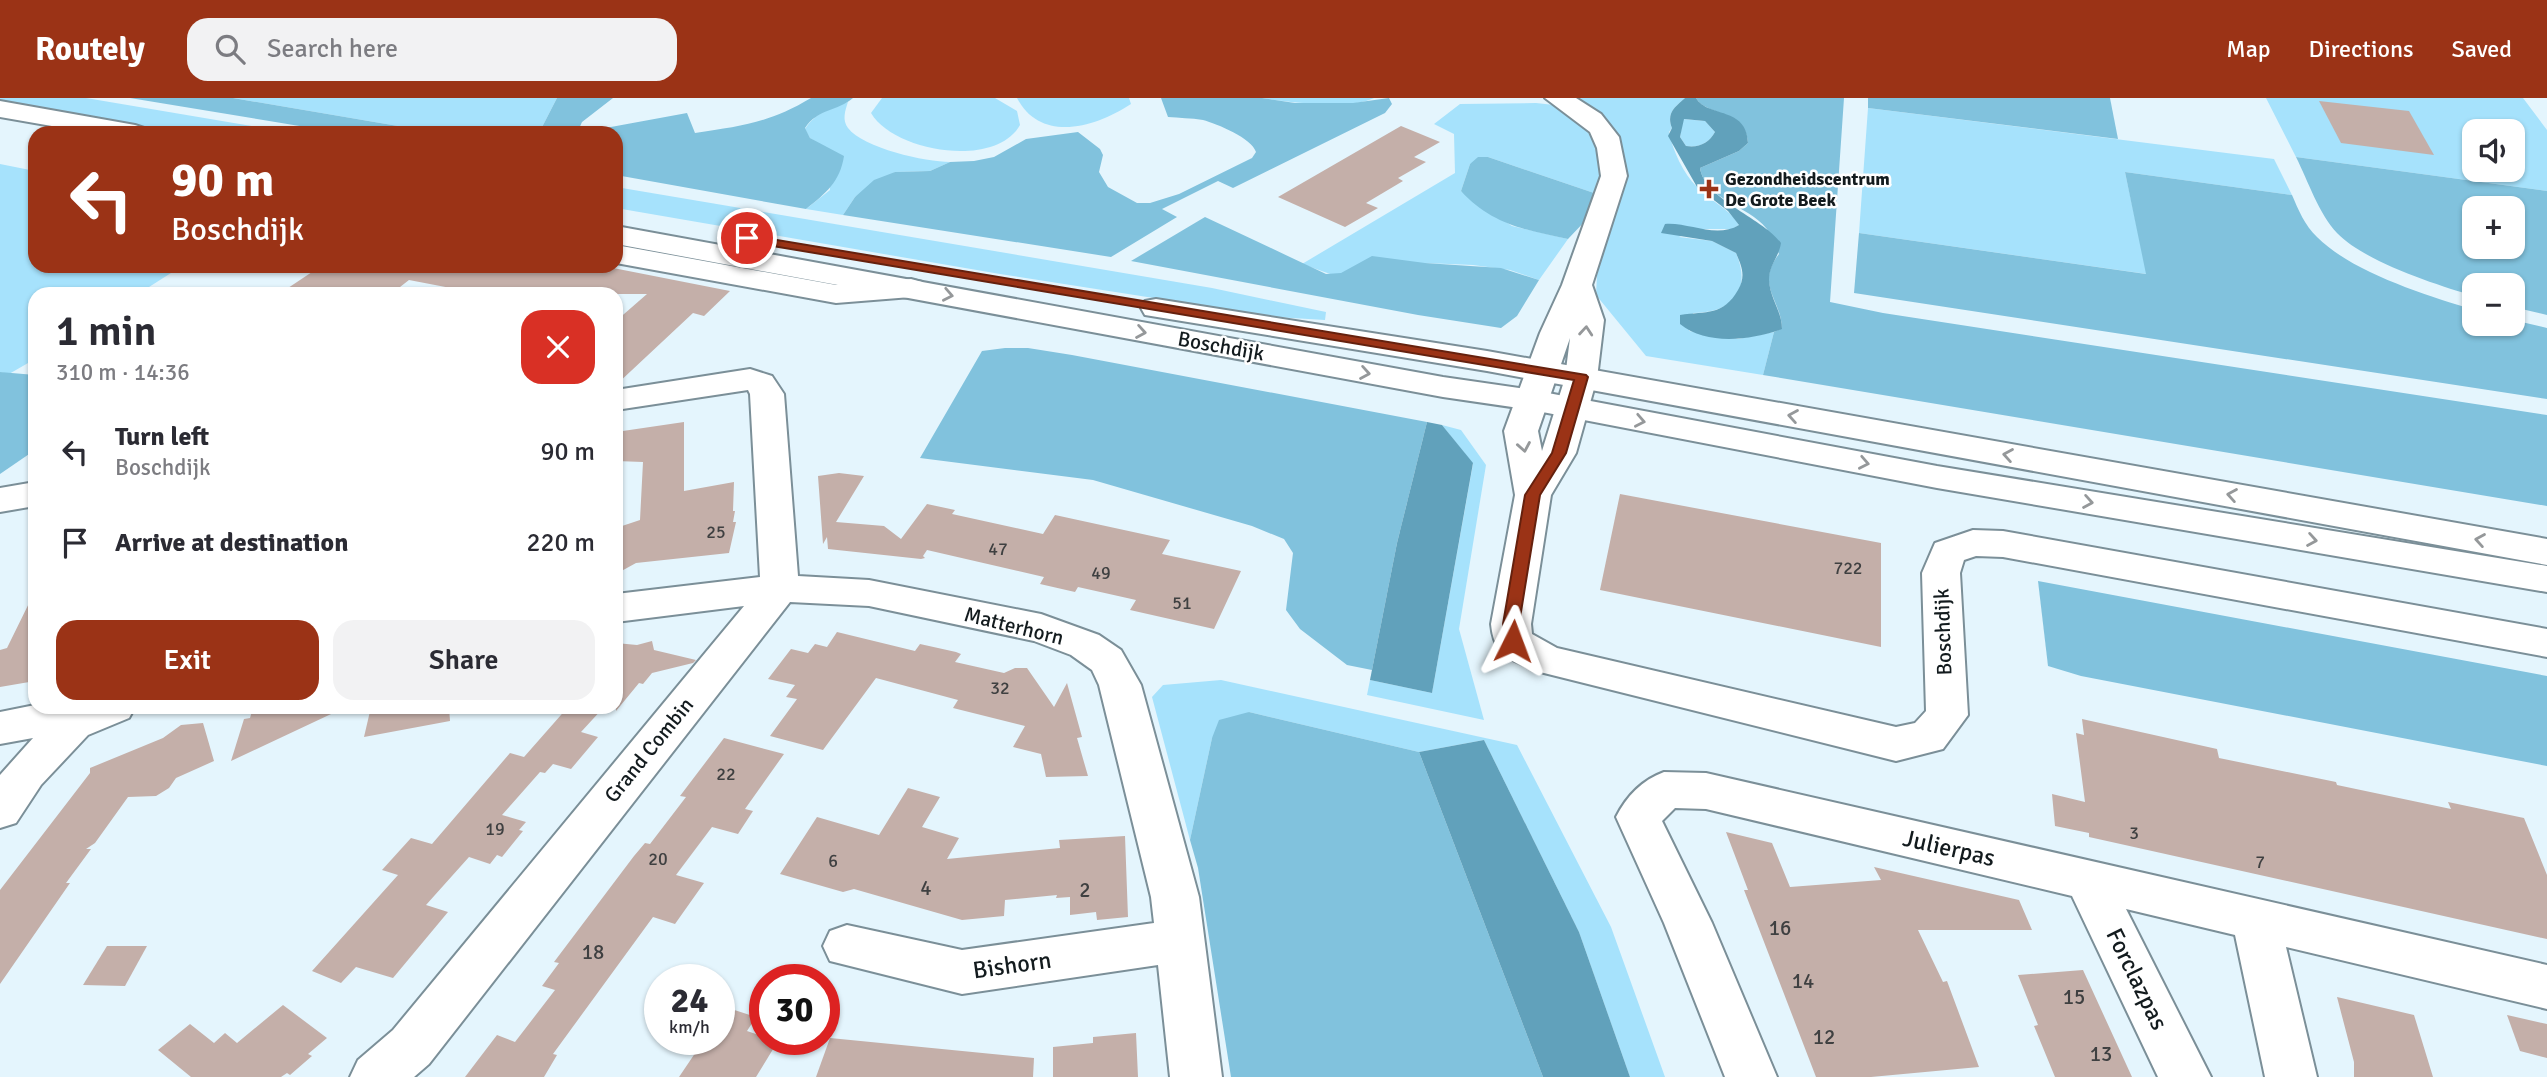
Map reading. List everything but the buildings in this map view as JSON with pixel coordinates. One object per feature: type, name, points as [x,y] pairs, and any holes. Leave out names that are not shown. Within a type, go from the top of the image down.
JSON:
[{"type":"street","name":"Boschdijk","points":[[1557,98],[1574,106],[1608,135],[1614,158],[1614,176],[1577,285],[1556,333],[1521,431],[1532,495],[1511,624],[1513,641],[1546,660],[1896,744],[1928,737],[1947,715],[1941,573],[1948,552],[1973,543],[2003,544],[2547,643]]},
{"type":"street","points":[[0,109],[96,126]]},
{"type":"street","points":[[0,126],[28,131]]},
{"type":"street","name":"Boschdijk","points":[[623,216],[944,273],[1537,385],[1937,477],[2547,579]]},
{"type":"street","name":"Boschdijk","points":[[623,236],[1443,387],[1537,385]]},
{"type":"street","name":"Boschdijk","points":[[623,255],[836,295],[911,288]]},
{"type":"street","name":"Boschdijk","points":[[1532,495],[1559,453],[1577,393],[1588,320],[1577,285]]},
{"type":"street","points":[[623,399],[750,379],[760,383],[767,394],[780,588]]},
{"type":"street","name":"Boschdijk","points":[[1577,393],[2547,552]]},
{"type":"street","points":[[0,500],[28,495]]},
{"type":"street","name":"Matterhorn","points":[[623,607],[780,588],[869,593],[1041,628],[1085,645],[1107,660],[1120,685],[1175,897],[1196,1077]]},
{"type":"street","name":"Grand Combin","points":[[376,1077],[411,1047],[780,588]]},
{"type":"street","points":[[0,810],[26,773],[73,724],[97,714]]},
{"type":"street","points":[[0,728],[47,719],[73,724]]},
{"type":"street","name":"Julierpas","points":[[1751,1077],[1688,923],[1638,817],[1664,790],[1706,792],[2547,987]]},
{"type":"street","name":"Forclazpas","points":[[2088,881],[2185,1077]]},
{"type":"street","points":[[2256,921],[2291,1077]]},
{"type":"street","name":"Bishorn","points":[[847,946],[962,972],[1180,941]]},
{"type":"shaded area","points":[[0,98],[86,98],[252,126],[140,126],[0,102]]},
{"type":"shaded area","points":[[130,98],[233,98],[398,126],[300,126]]},
{"type":"shaded area","points":[[233,98],[557,98],[543,126],[398,126]]},
{"type":"shaded area","points":[[557,98],[613,98],[580,126],[543,126]]},
{"type":"shaded area","points":[[811,98],[853,98],[815,117],[805,128],[810,138],[844,156],[839,173],[831,186],[806,209],[623,176],[623,126],[616,126],[687,113],[695,133],[755,122]]},
{"type":"shaded area","points":[[882,98],[995,98],[1017,111],[1020,125],[1007,139],[989,147],[968,151],[922,146],[900,138],[883,127],[871,113]]},
{"type":"shaded area","points":[[1017,98],[1129,98],[1131,104],[1102,119],[1070,127],[1040,122],[1027,112]]},
{"type":"shaded area","points":[[1161,98],[1262,98],[1295,103],[1353,103],[1389,98],[1392,104],[1385,113],[1233,188],[1218,181],[1162,209],[1177,217],[1111,257],[843,215],[855,197],[874,180],[895,172],[930,171],[950,162],[994,157],[1026,139],[1078,132],[1100,149],[1103,155],[1099,172],[1108,187],[1137,203],[1150,203],[1179,194],[1252,158],[1256,152],[1241,137],[1217,125],[1203,120],[1168,117]]},
{"type":"shaded area","points":[[1262,98],[1374,98],[1364,102],[1335,104]]},
{"type":"shaded area","points":[[1575,98],[1685,98],[1672,111],[1670,118],[1672,128],[1669,132],[1676,154],[1692,181],[1739,225],[1732,229],[1697,229],[1679,237],[1712,241],[1736,253],[1742,278],[1736,297],[1728,304],[1719,309],[1693,313],[1689,331],[1738,339],[1774,332],[1763,375],[1646,356],[1596,295],[1597,275],[1620,183]]},
{"type":"shaded area","points":[[1685,98],[1696,98],[1709,108],[1734,118],[1746,131],[1748,143],[1739,151],[1700,168],[1712,189],[1773,234],[1781,243],[1769,280],[1782,329],[1757,336],[1730,339],[1703,336],[1680,324],[1680,315],[1714,311],[1726,304],[1738,290],[1742,276],[1736,253],[1712,241],[1661,233],[1665,224],[1712,230],[1730,229],[1739,225],[1728,211],[1697,187],[1668,136],[1672,128],[1671,114]],"holes":[[[1684,119],[1705,121],[1715,132],[1713,136],[1699,145],[1686,146],[1680,137]]]},
{"type":"shaded area","points":[[1696,98],[1844,98],[1830,302],[1883,313],[2547,415],[2547,506],[1763,375],[1774,332],[1782,328],[1769,283],[1772,265],[1779,254],[1768,231],[1758,220],[1719,195],[1704,179],[1700,168],[1739,151],[1748,143],[1746,132],[1741,125],[1701,104]]},
{"type":"shaded area","points":[[1868,98],[2110,98],[2118,139],[1868,108]]},
{"type":"shaded area","points":[[2266,98],[2523,98],[2547,130],[2547,191],[2481,182],[2525,182],[2525,119],[2462,119],[2462,179],[2296,157]]},
{"type":"shaded area","points":[[848,102],[845,122],[848,128],[867,142],[896,152],[950,162],[930,171],[895,172],[855,197],[843,215],[806,209],[830,190],[827,149],[810,138],[805,129],[819,115]]},
{"type":"shaded area","points":[[1460,104],[1554,105],[1591,126],[1606,166],[1594,193],[1488,157],[1470,164],[1461,191],[1512,226],[1568,239],[1539,280],[1510,270],[1473,265],[1425,263],[1333,275],[1302,264],[1455,173],[1454,134],[1434,124]]},
{"type":"shaded area","points":[[1868,108],[2274,159],[2292,195],[2125,172],[2147,274],[1859,233]]},
{"type":"shaded area","points":[[1683,119],[1705,121],[1715,132],[1703,144],[1686,146],[1680,137]]},
{"type":"shaded area","points":[[1478,157],[1488,157],[1594,193],[1587,219],[1568,239],[1523,229],[1484,211],[1461,191],[1470,164]]},
{"type":"shaded area","points":[[2296,157],[2462,179],[2462,182],[2547,191],[2547,315],[2525,310],[2525,273],[2462,273],[2462,292],[2441,286],[2383,263],[2349,244],[2337,233],[2319,207]]},
{"type":"shaded area","points":[[0,164],[28,170],[28,273],[171,273],[149,287],[28,287],[28,363],[9,374],[0,372]]},
{"type":"shaded area","points":[[2125,172],[2292,195],[2305,223],[2332,250],[2370,272],[2462,306],[2462,336],[2525,336],[2525,323],[2547,328],[2547,399],[1854,293],[1859,233],[2146,274]]},
{"type":"shaded area","points":[[623,188],[1212,288],[1326,312],[1325,320],[1275,317],[1000,274],[623,209]]},
{"type":"shaded area","points":[[1205,217],[1326,274],[1341,273],[1372,256],[1501,268],[1539,280],[1517,316],[1501,328],[1131,261]]},
{"type":"shaded area","points":[[1028,348],[1072,355],[1427,422],[1397,543],[1372,670],[1347,665],[1300,629],[1286,610],[1293,553],[1284,539],[1252,526],[1093,480],[920,458],[982,351]]},
{"type":"shaded area","points":[[0,372],[28,374],[28,455],[0,474]]},
{"type":"shaded area","points":[[1427,422],[1442,425],[1473,463],[1432,693],[1370,680],[1397,543]]},
{"type":"shaded area","points":[[1442,425],[1461,430],[1486,465],[1459,629],[1484,720],[1367,695],[1370,680],[1432,693],[1473,464]]},
{"type":"shaded area","points":[[2038,581],[2547,676],[2547,766],[2081,676],[2048,666]]},
{"type":"shaded area","points":[[1221,680],[1517,745],[1611,927],[1665,1077],[1630,1077],[1579,932],[1484,740],[1419,752],[1249,712],[1212,738],[1190,840],[1152,697],[1163,685]]},
{"type":"shaded area","points":[[1249,712],[1419,752],[1543,1077],[1231,1077],[1198,868],[1190,840],[1212,738],[1219,720]]},
{"type":"shaded area","points":[[1484,740],[1579,932],[1630,1077],[1543,1077],[1419,752]]},
{"type":"place","name":"Gezondheidscentrum De Grote Beek","points":[[1709,189]]},
{"type":"route","points":[[747,238],[985,280],[1581,377],[1559,453],[1532,495],[1511,624],[1513,641]]}]
